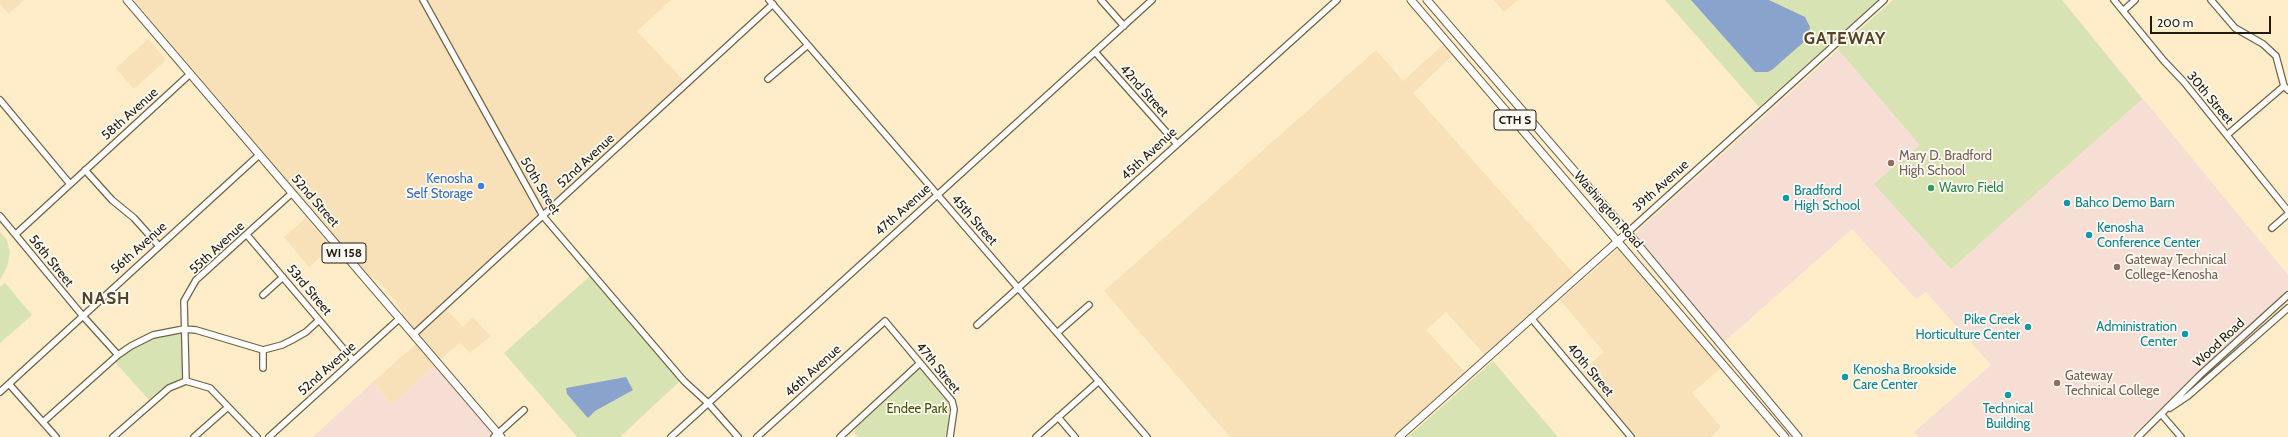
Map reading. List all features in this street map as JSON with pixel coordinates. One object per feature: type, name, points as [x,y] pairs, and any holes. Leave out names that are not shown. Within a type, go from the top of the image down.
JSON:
[{"type":"main road","name":"52nd Street","points":[[126,0],[414,334],[497,436]]},
{"type":"main road","name":"Washington Road","points":[[1411,0],[1649,276],[1784,437]]},
{"type":"main road","name":"Washington Road","points":[[1427,0],[1628,232],[1798,437]]},
{"type":"main road","name":"39th Avenue","points":[[1399,437],[1628,232]]},
{"type":"main road","points":[[1649,276],[1658,281],[1672,297],[1676,298],[1680,294]]},
{"type":"street","name":"50th Street","points":[[423,0],[543,216],[684,381],[708,403]]},
{"type":"street","points":[[1101,0],[1124,26]]},
{"type":"street","name":"47th Avenue","points":[[671,437],[1152,0]]},
{"type":"street","name":"45th Avenue","points":[[977,325],[1019,289],[1176,143],[1338,0]]},
{"type":"street","name":"39th Avenue","points":[[1628,232],[1884,0]]},
{"type":"street","name":"30th Street","points":[[2114,0],[2227,135],[2288,212]]},
{"type":"street","points":[[2123,11],[2135,0]]},
{"type":"street","points":[[2211,0],[2235,28],[2263,44],[2276,56],[2286,88],[2227,135]]},
{"type":"street","name":"52nd Avenue","points":[[414,334],[543,216],[771,2]]},
{"type":"street","name":"45th Street","points":[[771,2],[1147,437]]},
{"type":"street","points":[[768,79],[808,45]]},
{"type":"street","name":"42nd Street","points":[[1096,52],[1176,143]]},
{"type":"street","name":"58th Avenue","points":[[16,234],[190,74]]},
{"type":"street","points":[[0,100],[70,184]]},
{"type":"street","name":"56th Avenue","points":[[0,392],[82,315],[259,155]]},
{"type":"street","points":[[85,170],[112,200],[134,218],[159,246]]},
{"type":"street","name":"55th Avenue","points":[[186,381],[184,301],[196,280],[292,193]]},
{"type":"street","points":[[2272,228],[2288,212]]},
{"type":"street","name":"56th Street","points":[[0,216],[82,315],[118,355]]},
{"type":"street","name":"53rd Street","points":[[247,235],[353,360]]},
{"type":"street","points":[[263,295],[283,277]]},
{"type":"street","name":"Wood Road","points":[[2167,410],[2200,375],[2288,295]]},
{"type":"street","points":[[1057,333],[1089,305]]},
{"type":"street","name":"Wood Road","points":[[2138,437],[2162,414],[2188,396],[2288,308]]},
{"type":"street","name":"52nd Avenue","points":[[269,437],[400,318]]},
{"type":"street","name":"40th Street","points":[[1531,318],[1631,437]]},
{"type":"street","points":[[43,422],[118,355],[131,346],[153,335],[184,329],[215,334],[263,350],[287,343],[306,332],[319,320]]},
{"type":"street","name":"47th Street","points":[[885,321],[952,401],[954,409],[950,437]]},
{"type":"street","name":"46th Avenue","points":[[757,437],[885,321]]},
{"type":"street","points":[[263,350],[263,368]]},
{"type":"street","points":[[840,437],[920,364]]},
{"type":"street","points":[[113,437],[169,388],[186,381],[210,388],[257,437]]},
{"type":"street","points":[[1036,437],[1099,381]]},
{"type":"street","points":[[9,384],[56,437]]},
{"type":"street","points":[[708,403],[738,437]]},
{"type":"street","points":[[194,437],[228,407]]},
{"type":"street","points":[[497,436],[524,410]]},
{"type":"street","points":[[2162,414],[2181,437]]},
{"type":"street","points":[[1058,417],[1075,437]]},
{"type":"shaded area","points":[[0,0],[24,0],[9,14],[0,4]]},
{"type":"shaded area","points":[[134,0],[671,0],[637,31],[684,81],[546,209],[539,204],[499,130],[492,133],[537,215],[442,305],[463,327],[473,317],[490,336],[470,353],[460,343],[441,359],[412,326],[395,301],[378,281],[372,279]]},
{"type":"shaded area","points":[[1494,0],[1518,0],[1504,12]]},
{"type":"shaded area","points":[[1893,0],[2062,0],[2288,275],[2288,292],[2130,437],[1918,437],[1914,432],[1991,365],[1926,292],[1916,299],[1852,229],[1724,342],[1638,240],[1636,234],[1642,227]]},
{"type":"shaded area","points":[[148,39],[166,60],[134,89],[116,68]]},
{"type":"shaded area","points":[[1444,44],[1453,55],[1413,93],[1574,274],[1485,355],[1446,312],[1426,330],[1465,372],[1393,437],[1230,437],[1104,291],[1376,50],[1403,81]]},
{"type":"shaded area","points":[[306,218],[331,247],[309,267],[284,237]]},
{"type":"shaded area","points":[[1621,249],[1721,368],[1692,393],[1721,427],[1711,437],[1635,437],[1581,372],[1604,352],[1560,300],[1616,251]]},
{"type":"shaded area","points":[[416,344],[434,366],[392,405],[373,382]]},
{"type":"shaded area","points":[[434,366],[491,431],[491,437],[313,437],[373,382],[392,405]]},
{"type":"green space","points":[[1665,0],[1878,0],[1759,107]]},
{"type":"green space","points":[[1893,0],[2062,0],[2142,99],[1951,269],[1874,184],[1920,145],[1838,49]]},
{"type":"green space","points":[[0,232],[7,240],[10,253],[7,267],[0,280]]},
{"type":"green space","points":[[590,276],[680,381],[620,437],[577,437],[504,353]]},
{"type":"green space","points":[[5,283],[32,315],[0,343],[0,287]]},
{"type":"green space","points":[[179,332],[182,334],[182,380],[166,386],[149,400],[114,361],[129,349],[153,337]]},
{"type":"green space","points":[[1493,361],[1558,437],[1408,437]]},
{"type":"green space","name":"Endee Park","points":[[920,369],[947,401],[949,409],[947,437],[859,437],[856,435],[854,432],[857,427]]},
{"type":"water","points":[[1691,0],[1769,0],[1805,17],[1810,27],[1809,33],[1806,40],[1773,69],[1768,72],[1755,72]]},
{"type":"water","points":[[626,377],[633,390],[595,411],[588,418],[567,394],[566,388]]},
{"type":"place","name":"Mary D. Bradford High School","points":[[1891,163]]},
{"type":"place","name":"Kenosha Self Storage","points":[[481,186]]},
{"type":"place","name":"Wavro Field","points":[[1931,188]]},
{"type":"place","name":"Bradford High School","points":[[1786,198]]},
{"type":"place","name":"Bahco Demo Barn","points":[[2067,203]]},
{"type":"place","name":"Kenosha Conference Center","points":[[2089,235]]},
{"type":"place","name":"Gateway Technical College-Kenosha","points":[[2117,267]]},
{"type":"place","name":"Pike Creek Horticulture Center","points":[[2028,327]]},
{"type":"place","name":"Administration Center","points":[[2185,334]]},
{"type":"place","name":"Kenosha Brookside Care Center","points":[[1845,377]]},
{"type":"place","name":"Gateway Technical College","points":[[2057,383]]},
{"type":"place","name":"Technical Building","points":[[2008,395]]},
{"type":"district","name":"GATEWAY","points":[[1845,39]]},
{"type":"district","name":"NASH","points":[[106,299]]}]
